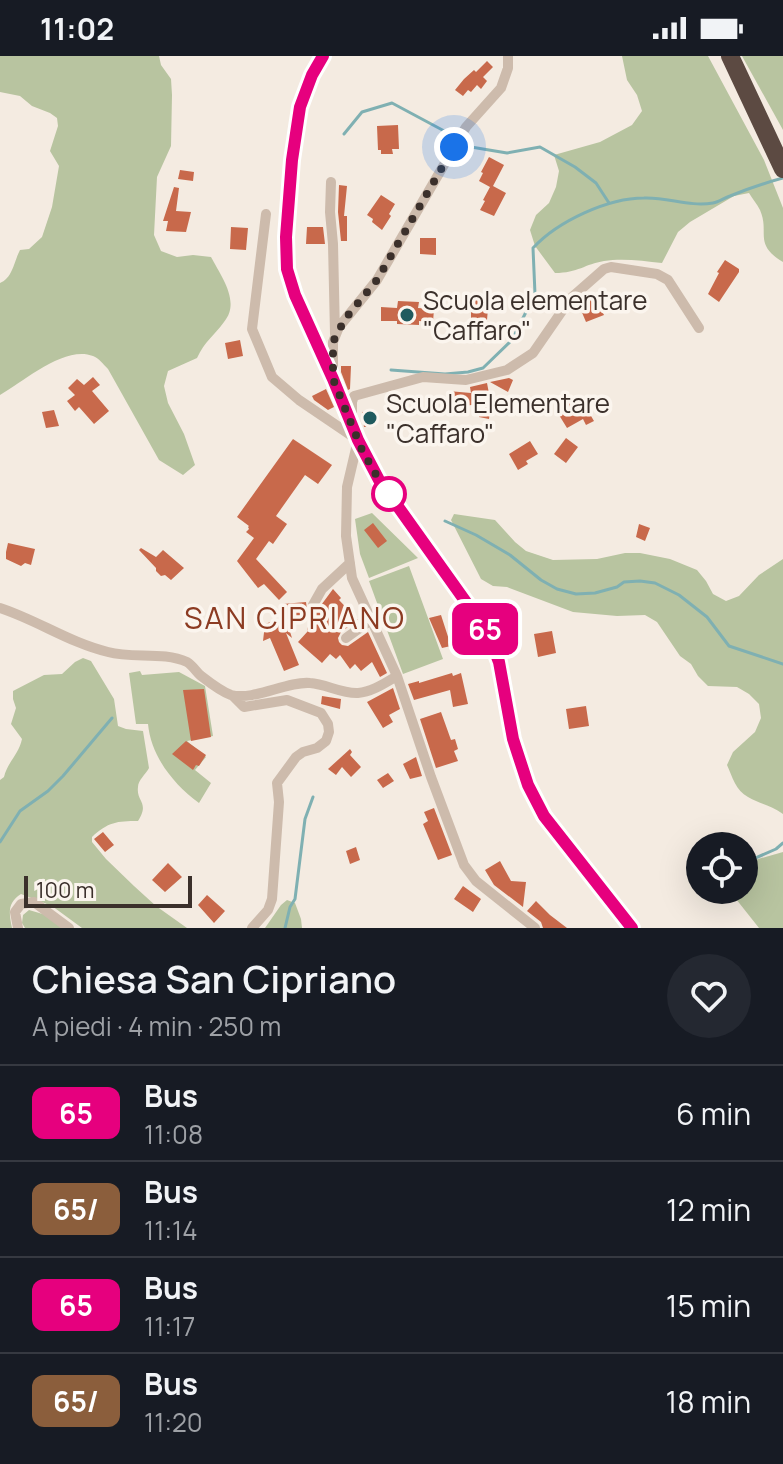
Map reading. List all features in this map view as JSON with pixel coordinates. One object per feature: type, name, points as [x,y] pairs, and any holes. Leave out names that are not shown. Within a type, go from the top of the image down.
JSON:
[{"type":"highway","points":[[730,56],[781,163]]},
{"type":"street","points":[[323,56],[300,107],[292,160],[286,237],[287,269],[295,295],[357,439],[379,480],[488,633],[499,662],[513,739],[528,785],[544,816],[632,928]]},
{"type":"street","points":[[333,379],[335,336],[377,280],[466,127],[501,88],[508,68],[508,56]]},
{"type":"street","points":[[331,182],[335,336]]},
{"type":"street","points":[[266,214],[252,329],[272,377],[299,400],[357,439]]},
{"type":"street","points":[[535,928],[494,896],[464,865],[397,676],[352,578],[346,536],[347,487],[357,439],[352,402],[354,396],[423,377],[466,380],[507,370],[533,353],[571,298],[604,269],[611,267],[657,274],[668,280],[699,328]]},
{"type":"street","points":[[313,605],[322,589],[350,563]]},
{"type":"street","points":[[0,608],[111,653],[169,657],[189,663],[200,675],[233,696],[244,707],[287,700],[321,713],[328,724],[326,741],[296,757],[277,783],[279,802],[272,899],[268,910],[252,928]]},
{"type":"street","points":[[346,638],[371,620]]},
{"type":"street","points":[[188,675],[200,675]]},
{"type":"street","points":[[233,696],[311,683],[356,693],[370,691],[397,676]]},
{"type":"street","points":[[18,928],[15,912],[21,904],[34,902],[69,928]]},
{"type":"green space","points":[[0,56],[159,56],[171,79],[171,146],[157,177],[154,235],[161,251],[177,257],[211,257],[228,289],[231,306],[224,322],[197,358],[168,371],[164,386],[168,403],[195,465],[183,475],[159,460],[108,369],[95,357],[70,355],[0,395],[0,283],[10,273],[20,250],[29,249],[42,237],[52,207],[59,166],[50,151],[58,126],[57,118],[32,106],[20,96],[0,92]]},
{"type":"green space","points":[[622,56],[708,56],[764,160],[783,208],[783,262],[765,244],[763,218],[749,193],[734,196],[690,222],[678,232],[662,263],[611,260],[570,272],[555,273],[535,246],[530,230],[536,215],[549,203],[556,187],[559,171],[554,155],[600,142],[632,125],[642,111],[637,95],[627,80]]},
{"type":"green space","points":[[742,56],[783,56],[783,130]]},
{"type":"green space","points":[[372,513],[418,558],[369,578],[360,554],[355,519]]},
{"type":"green space","points":[[454,514],[495,520],[526,551],[553,560],[597,559],[625,553],[670,559],[697,570],[713,594],[726,601],[739,596],[759,575],[783,559],[783,814],[740,791],[727,765],[733,752],[755,732],[761,718],[759,704],[749,694],[737,687],[708,686],[691,664],[680,656],[657,622],[645,615],[573,612],[507,587],[493,586],[481,579],[451,520]]},
{"type":"green space","points":[[409,566],[443,659],[403,674],[369,581]]},
{"type":"green space","points":[[83,658],[91,661],[114,699],[118,726],[143,731],[149,768],[138,784],[143,810],[138,821],[108,825],[92,837],[92,842],[156,906],[187,928],[82,928],[52,906],[21,894],[10,909],[12,928],[0,928],[0,780],[22,739],[11,724],[16,708],[13,691],[44,675],[62,674]]},
{"type":"green space","points":[[140,671],[142,675],[179,672],[205,686],[213,736],[187,741],[206,757],[195,770],[211,783],[199,803],[180,787],[165,768],[154,747],[148,724],[136,724],[129,673]]},
{"type":"green space","points":[[783,852],[783,928],[759,928],[740,904],[758,904],[758,859]]},
{"type":"green space","points":[[287,900],[295,903],[302,928],[265,928],[281,905]]},
{"type":"green space","points":[[29,910],[46,915],[62,928],[25,928],[23,915]]},
{"type":"building","points":[[487,61],[493,67],[483,77],[487,81],[481,89],[477,85],[463,96],[455,90],[464,79]]},
{"type":"building","points":[[398,125],[399,149],[392,149],[393,154],[381,154],[378,150],[377,126]]},
{"type":"building","points":[[489,157],[504,165],[493,186],[506,193],[494,216],[480,210],[490,187],[479,181]]},
{"type":"building","points":[[180,170],[194,172],[193,181],[178,179]]},
{"type":"building","points":[[339,185],[347,186],[344,216],[347,216],[347,241],[341,241]]},
{"type":"building","points":[[174,187],[179,188],[176,211],[191,212],[186,232],[166,231],[168,221],[163,221]]},
{"type":"building","points":[[381,195],[395,204],[382,230],[367,215]]},
{"type":"building","points":[[231,227],[248,228],[246,250],[230,249]]},
{"type":"building","points":[[307,227],[323,227],[325,244],[306,244]]},
{"type":"building","points":[[420,238],[436,238],[436,255],[420,254]]},
{"type":"building","points":[[725,260],[739,272],[719,302],[708,294]]},
{"type":"building","points":[[471,295],[489,297],[487,320],[471,318]]},
{"type":"building","points":[[595,296],[604,315],[586,322],[578,303]]},
{"type":"building","name":"Scuola elementare \"Caffaro\"","points":[[398,301],[419,302],[418,308],[434,309],[433,322],[419,321],[419,325],[381,321],[381,307],[397,308]]},
{"type":"building","points":[[240,340],[243,356],[228,359],[225,343]]},
{"type":"building","points":[[341,366],[351,366],[348,390],[341,372]]},
{"type":"building","points":[[93,377],[100,385],[92,391],[109,411],[94,424],[79,407],[75,411],[67,401],[75,395],[68,388],[77,379],[84,385]]},
{"type":"building","points":[[513,380],[508,392],[490,382]]},
{"type":"building","points":[[487,383],[491,404],[489,419],[479,417],[481,403],[451,409],[448,391],[471,393],[470,387]]},
{"type":"building","points":[[326,389],[334,407],[328,410],[312,396]]},
{"type":"building","points":[[579,396],[594,421],[586,425],[583,419],[567,428],[559,415],[564,411],[561,406]]},
{"type":"building","points":[[54,410],[59,426],[46,428],[42,412]]},
{"type":"building","points":[[371,411],[374,426],[364,427],[362,412]]},
{"type":"building","points":[[566,438],[578,447],[566,463],[554,454]]},
{"type":"building","points":[[293,439],[332,465],[318,484],[305,475],[276,516],[287,524],[273,544],[269,541],[256,559],[287,592],[279,600],[264,584],[258,588],[237,561],[254,538],[246,532],[249,526],[237,517]]},
{"type":"building","points":[[530,441],[538,454],[518,470],[509,454]]},
{"type":"building","points":[[373,523],[387,541],[378,548],[364,530]]},
{"type":"building","points":[[639,524],[650,528],[645,541],[636,537]]},
{"type":"building","points":[[8,543],[35,549],[31,565],[25,563],[21,566],[6,559]]},
{"type":"building","points":[[141,548],[156,557],[163,550],[184,568],[171,580],[165,575],[161,576],[139,550]]},
{"type":"building","points":[[333,589],[358,620],[341,632],[339,642],[348,646],[368,632],[387,673],[380,677],[372,662],[361,671],[355,664],[350,669],[340,655],[336,659],[330,654],[322,663],[298,642],[308,631],[312,618],[286,619],[292,638],[286,633],[299,665],[284,671],[270,638],[263,641],[265,624],[284,617],[283,604],[306,602],[307,610],[316,612]]},
{"type":"building","points":[[441,615],[451,646],[442,648],[429,618]]},
{"type":"building","points":[[552,631],[556,653],[538,657],[534,634]]},
{"type":"building","points":[[452,673],[453,676],[461,673],[468,704],[453,707],[450,690],[414,700],[408,684]]},
{"type":"building","points":[[393,688],[400,709],[389,715],[393,722],[383,728],[367,702]]},
{"type":"building","points":[[204,689],[211,737],[191,741],[183,690]]},
{"type":"building","points":[[322,696],[341,699],[340,709],[321,704]]},
{"type":"building","points":[[586,706],[589,726],[569,729],[566,709]]},
{"type":"building","points":[[441,712],[451,740],[455,739],[458,749],[454,751],[458,761],[436,768],[420,719]]},
{"type":"building","points":[[186,741],[206,755],[193,770],[172,754]]},
{"type":"building","points":[[350,749],[350,755],[361,767],[351,777],[342,767],[336,775],[328,769]]},
{"type":"building","points":[[416,757],[422,776],[410,779],[403,764]]},
{"type":"building","points":[[388,773],[394,781],[383,788],[377,780]]},
{"type":"building","points":[[434,808],[452,855],[438,860],[423,824],[428,821],[424,812]]},
{"type":"building","points":[[103,832],[114,845],[105,852],[94,839]]},
{"type":"building","points":[[356,847],[360,860],[350,864],[346,851]]},
{"type":"building","points":[[500,861],[511,881],[526,882],[523,907],[494,885],[485,870]]},
{"type":"building","points":[[168,863],[182,877],[165,892],[152,880]]},
{"type":"building","points":[[463,886],[481,899],[473,912],[454,899]]},
{"type":"building","points":[[207,895],[225,911],[214,923],[198,905]]},
{"type":"building","points":[[536,901],[567,928],[543,928],[541,922],[527,911]]},
{"type":"waterway","points":[[344,134],[362,112],[392,103],[454,139]]},
{"type":"waterway","points":[[459,145],[507,153],[540,147],[596,183],[609,203]]},
{"type":"waterway","points":[[391,370],[445,374],[483,368],[512,340],[535,294],[533,248],[556,229],[584,213],[630,199],[713,203],[783,178]]},
{"type":"waterway","points":[[445,521],[510,555],[557,589],[576,594],[595,593],[624,582],[655,583],[679,595],[707,617],[729,646],[783,664]]},
{"type":"waterway","points":[[0,842],[20,811],[63,776],[112,718]]},
{"type":"waterway","points":[[285,928],[295,899],[305,819],[313,797]]},
{"type":"waterway","points":[[758,857],[783,843]]},
{"type":"bus line","name":"65","points":[[323,56],[300,107],[292,160],[286,237],[287,269],[295,295],[358,440],[379,480],[488,633],[499,662],[513,739],[528,785],[544,816],[632,928]]},
{"type":"place","name":"Scuola elementare \"Caffaro\"","points":[[407,315]]},
{"type":"place","name":"Scuola Elementare \"Caffaro\"","points":[[370,418]]},
{"type":"district","name":"SAN CIPRIANO","points":[[295,617]]},
{"type":"route","points":[[389,494],[394,502],[362,450],[333,379],[333,342],[339,327],[377,280],[454,147]]}]
